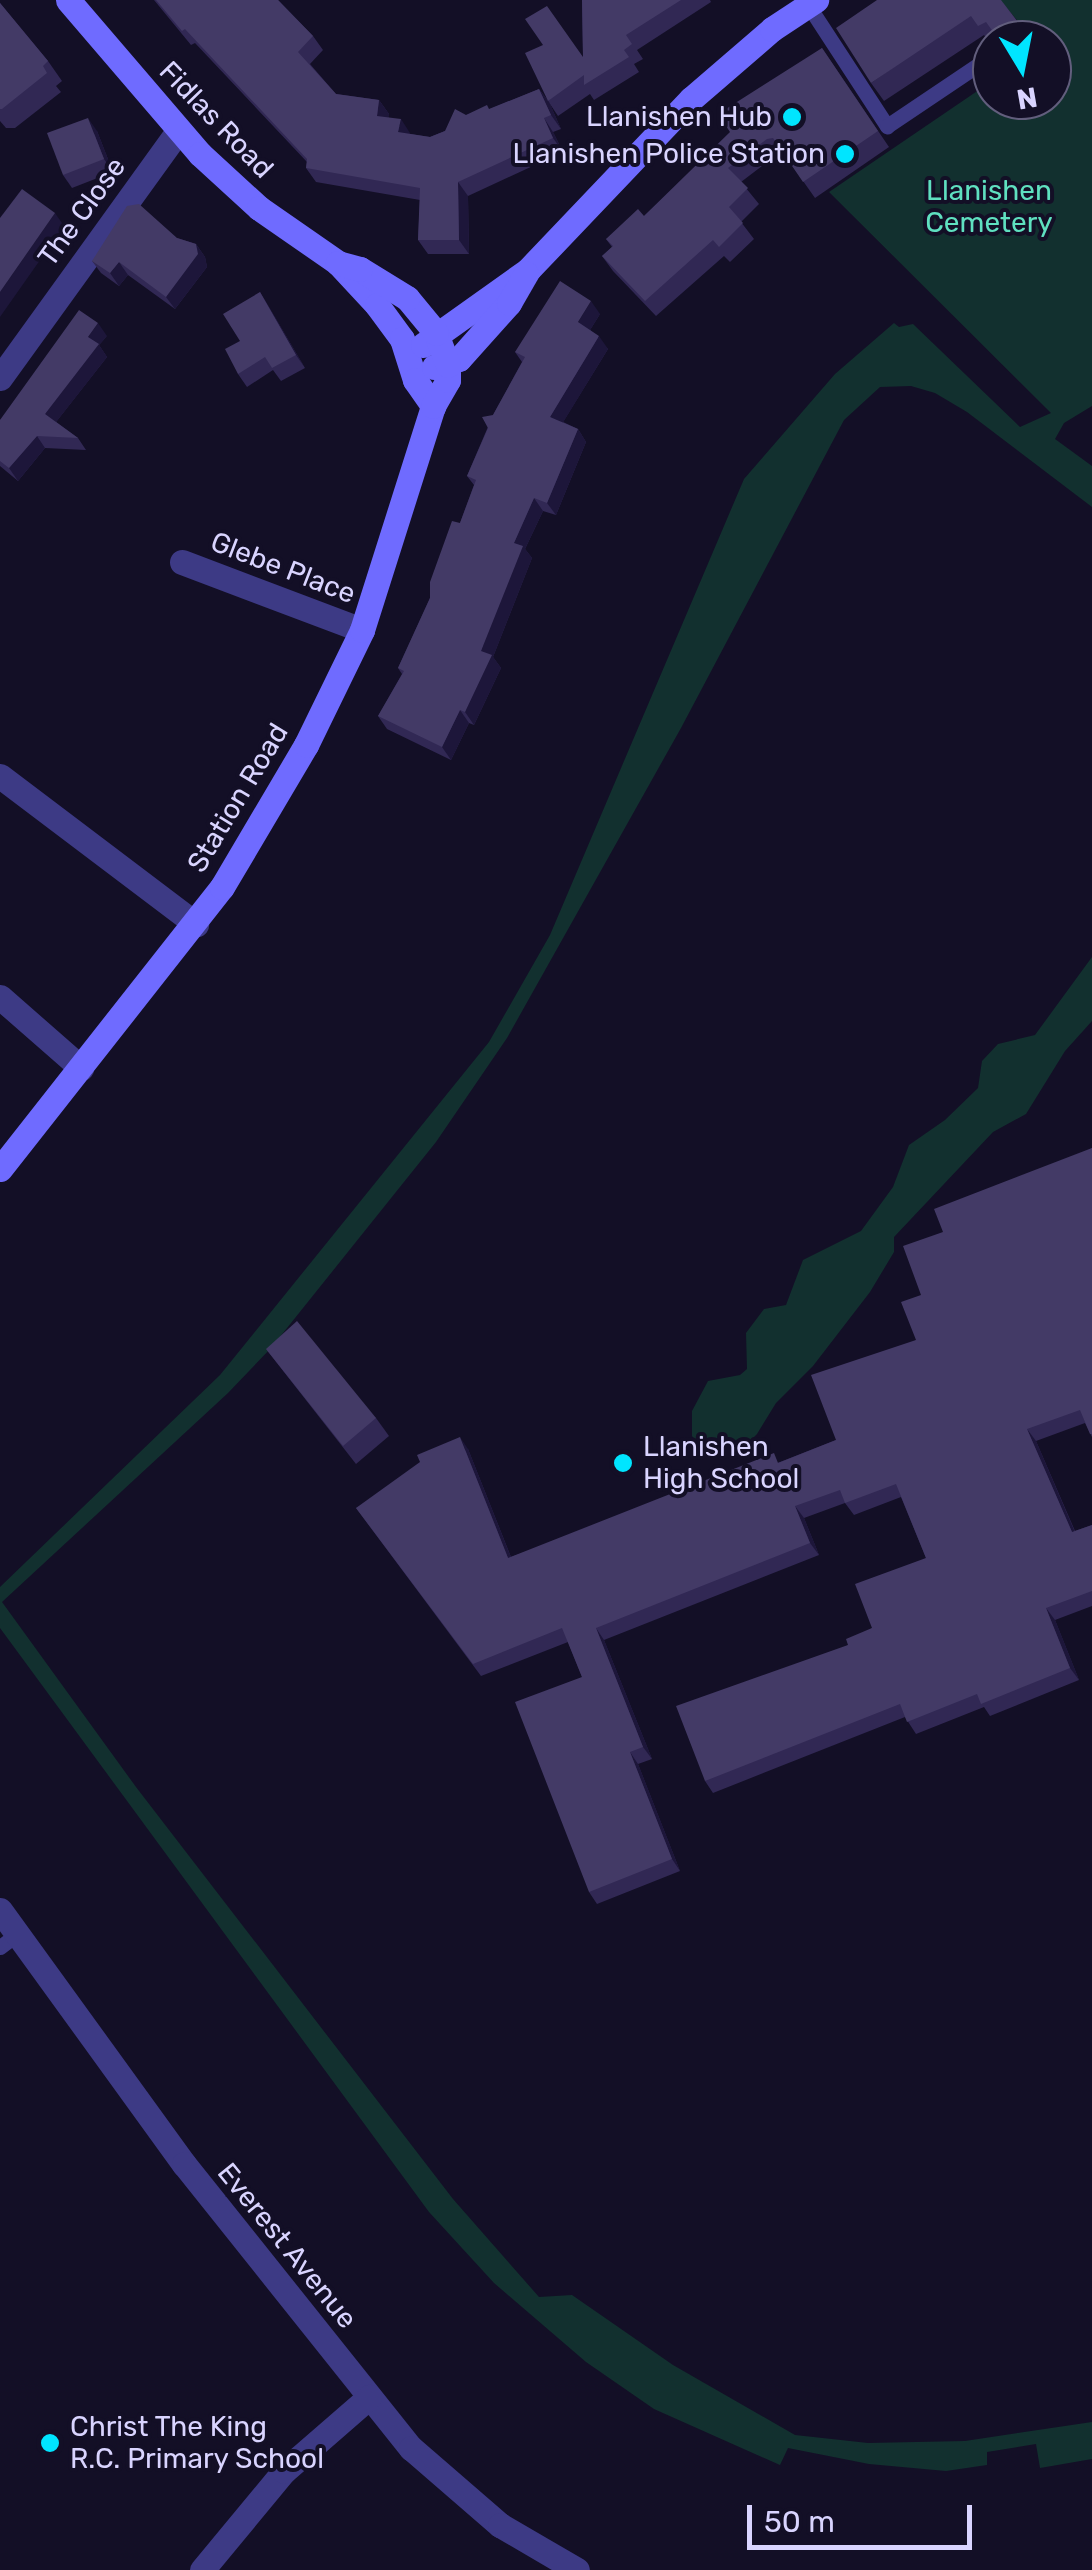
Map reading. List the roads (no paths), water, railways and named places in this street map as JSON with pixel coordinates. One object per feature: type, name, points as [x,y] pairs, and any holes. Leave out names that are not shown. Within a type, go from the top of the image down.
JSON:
[{"type":"main road","name":"Fidlas Road","points":[[68,0],[178,131],[259,208],[338,263],[393,324],[412,362],[416,380],[433,406]]},
{"type":"main road","points":[[528,270],[510,303],[459,359],[429,368],[412,362],[436,333],[528,270],[692,99],[812,2]]},
{"type":"main road","name":"Fidlas Road","points":[[338,263],[360,269],[407,298],[436,333],[448,365]]},
{"type":"main road","points":[[433,406],[448,380],[448,365]]},
{"type":"main road","name":"Station Road","points":[[0,1169],[196,924],[252,842],[348,665],[433,406]]},
{"type":"street","name":"The Close","points":[[0,378],[178,131]]},
{"type":"street","name":"Glebe Place","points":[[182,562],[362,630]]},
{"type":"street","points":[[0,776],[196,924]]},
{"type":"street","points":[[0,997],[81,1068]]},
{"type":"street","name":"Everest Avenue","points":[[0,1910],[9,1940],[368,2397],[446,2482],[500,2524],[578,2570]]},
{"type":"street","points":[[202,2570],[284,2471],[368,2397]]},
{"type":"lane","points":[[812,2],[888,126],[972,69]]},
{"type":"place","name":"Llanishen Hub","points":[[792,117]]},
{"type":"place","name":"Llanishen Police Station","points":[[845,154]]},
{"type":"place","name":"Llanishen High School","points":[[623,1463]]},
{"type":"place","name":"Christ The King R.C. Primary School","points":[[50,2443]]},
{"type":"park label","name":"Llanishen Cemetery","points":[[989,207]]}]
